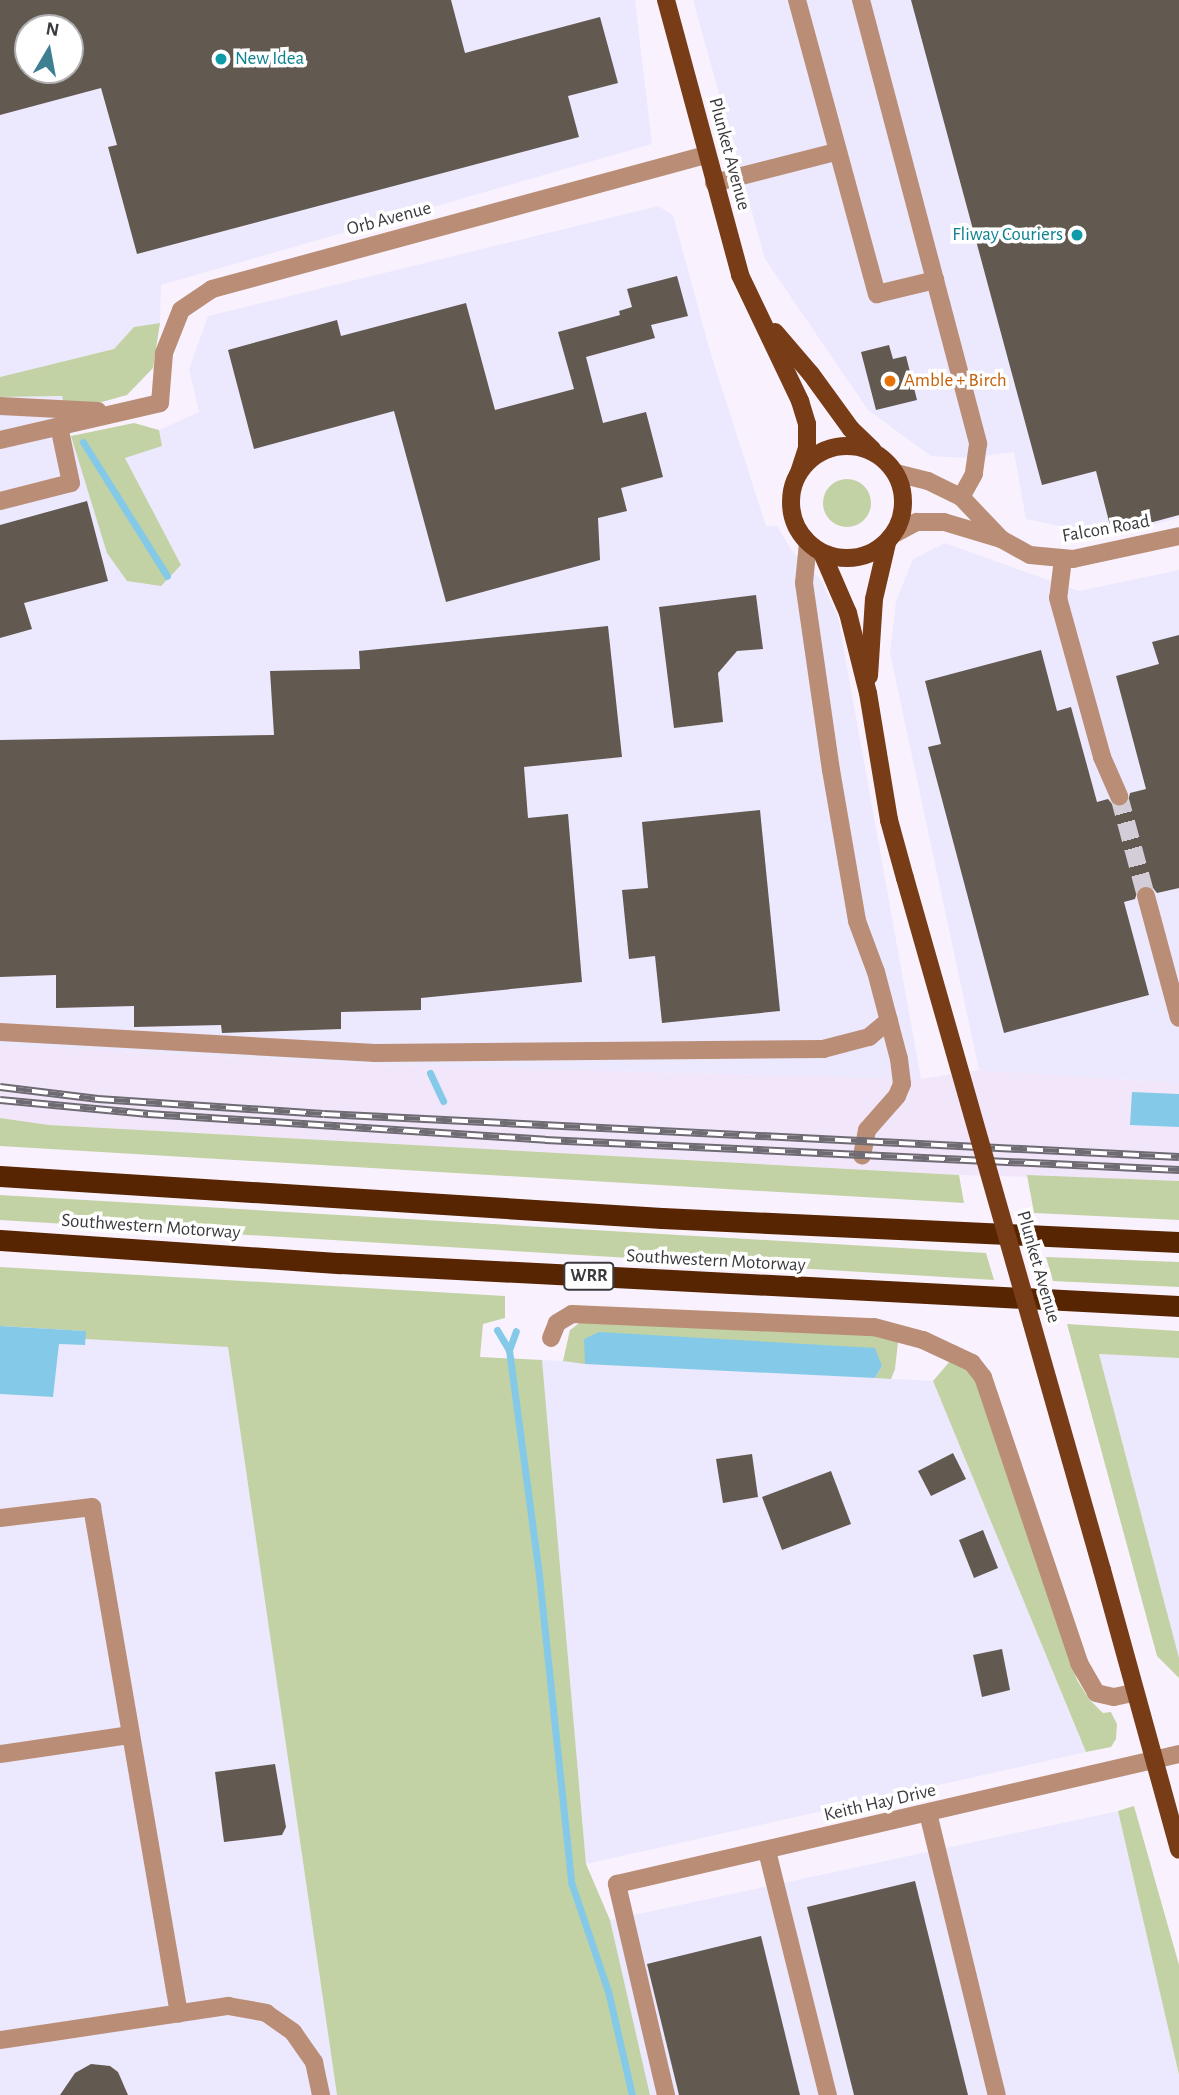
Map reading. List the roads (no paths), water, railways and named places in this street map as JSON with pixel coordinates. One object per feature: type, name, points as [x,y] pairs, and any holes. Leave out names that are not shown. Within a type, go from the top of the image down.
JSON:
[{"type":"highway","name":"Southwestern Motorway","points":[[0,1176],[662,1218],[1179,1242]]},
{"type":"highway","name":"Southwestern Motorway","points":[[0,1240],[340,1263],[1179,1307]]},
{"type":"main road","name":"Plunket Avenue","points":[[666,0],[740,275],[800,401],[807,424],[807,447],[799,472]]},
{"type":"main road","name":"Plunket Avenue","points":[[761,316],[811,374],[852,429],[877,454]]},
{"type":"main road","points":[[843,446],[860,447],[877,454],[896,473],[904,504],[890,539],[873,553],[856,558],[839,558],[815,548],[796,528],[791,509],[791,490],[799,472],[810,459],[825,450],[843,446]]},
{"type":"main road","name":"Plunket Avenue","points":[[868,693],[874,599],[890,539]]},
{"type":"main road","name":"Plunket Avenue","points":[[815,548],[848,613],[868,693],[889,820],[1179,1850]]},
{"type":"street","points":[[797,0],[836,152],[877,294],[935,280]]},
{"type":"street","points":[[861,0],[978,444],[974,474],[961,497]]},
{"type":"street","points":[[714,183],[836,152]]},
{"type":"street","name":"Orb Avenue","points":[[112,414],[160,403],[164,353],[181,310],[212,289],[706,155]]},
{"type":"street","points":[[0,406],[112,414]]},
{"type":"street","points":[[0,440],[112,414]]},
{"type":"street","points":[[0,501],[71,484],[59,426]]},
{"type":"street","name":"Falcon Road","points":[[896,473],[928,481],[961,497],[1001,539]]},
{"type":"street","name":"Falcon Road","points":[[890,539],[917,522],[944,522],[1001,539],[1030,555],[1063,559],[1115,552],[1179,536]]},
{"type":"street","points":[[815,548],[804,583],[820,704],[858,921],[889,1020],[902,1084],[897,1096],[867,1130],[862,1156]]},
{"type":"street","points":[[1063,559],[1058,598],[1102,757],[1119,796]]},
{"type":"street","points":[[1146,896],[1179,1018]]},
{"type":"street","points":[[0,1032],[375,1053],[823,1049],[869,1037],[889,1020]]},
{"type":"street","points":[[551,1338],[557,1323],[572,1314],[874,1327],[923,1340],[972,1363],[983,1377],[1079,1663],[1096,1693],[1114,1697],[1133,1693]]},
{"type":"street","points":[[0,1518],[92,1507],[179,2014]]},
{"type":"street","points":[[0,1754],[131,1735]]},
{"type":"street","name":"Keith Hay Drive","points":[[666,2095],[617,1884],[1179,1754]]},
{"type":"street","points":[[928,1814],[997,2095]]},
{"type":"street","points":[[767,1851],[828,2095]]},
{"type":"street","points":[[0,2040],[228,2007],[266,2013],[293,2032],[314,2062],[321,2095]]},
{"type":"water","points":[[1132,1092],[1179,1094],[1179,1127],[1130,1125]]},
{"type":"water","points":[[0,1326],[86,1331],[85,1345],[59,1344],[53,1397],[0,1394]]},
{"type":"water","points":[[599,1332],[875,1348],[882,1366],[875,1378],[585,1364],[584,1339]]},
{"type":"waterway","points":[[83,442],[167,576]]},
{"type":"waterway","points":[[430,1073],[443,1101]]},
{"type":"waterway","points":[[497,1330],[509,1350],[516,1331]]},
{"type":"waterway","points":[[509,1350],[538,1566],[571,1882],[608,1991],[632,2095]]},
{"type":"tunnel","points":[[1119,796],[1146,896]]},
{"type":"railway","points":[[0,1087],[98,1099],[324,1114],[1179,1157]]},
{"type":"railway","points":[[0,1100],[148,1114],[545,1140],[1179,1170]]},
{"type":"place","name":"New Idea","points":[[221,59]]},
{"type":"place","name":"Fliway Couriers","points":[[1077,235]]},
{"type":"place","name":"Amble + Birch","points":[[890,381]]}]
